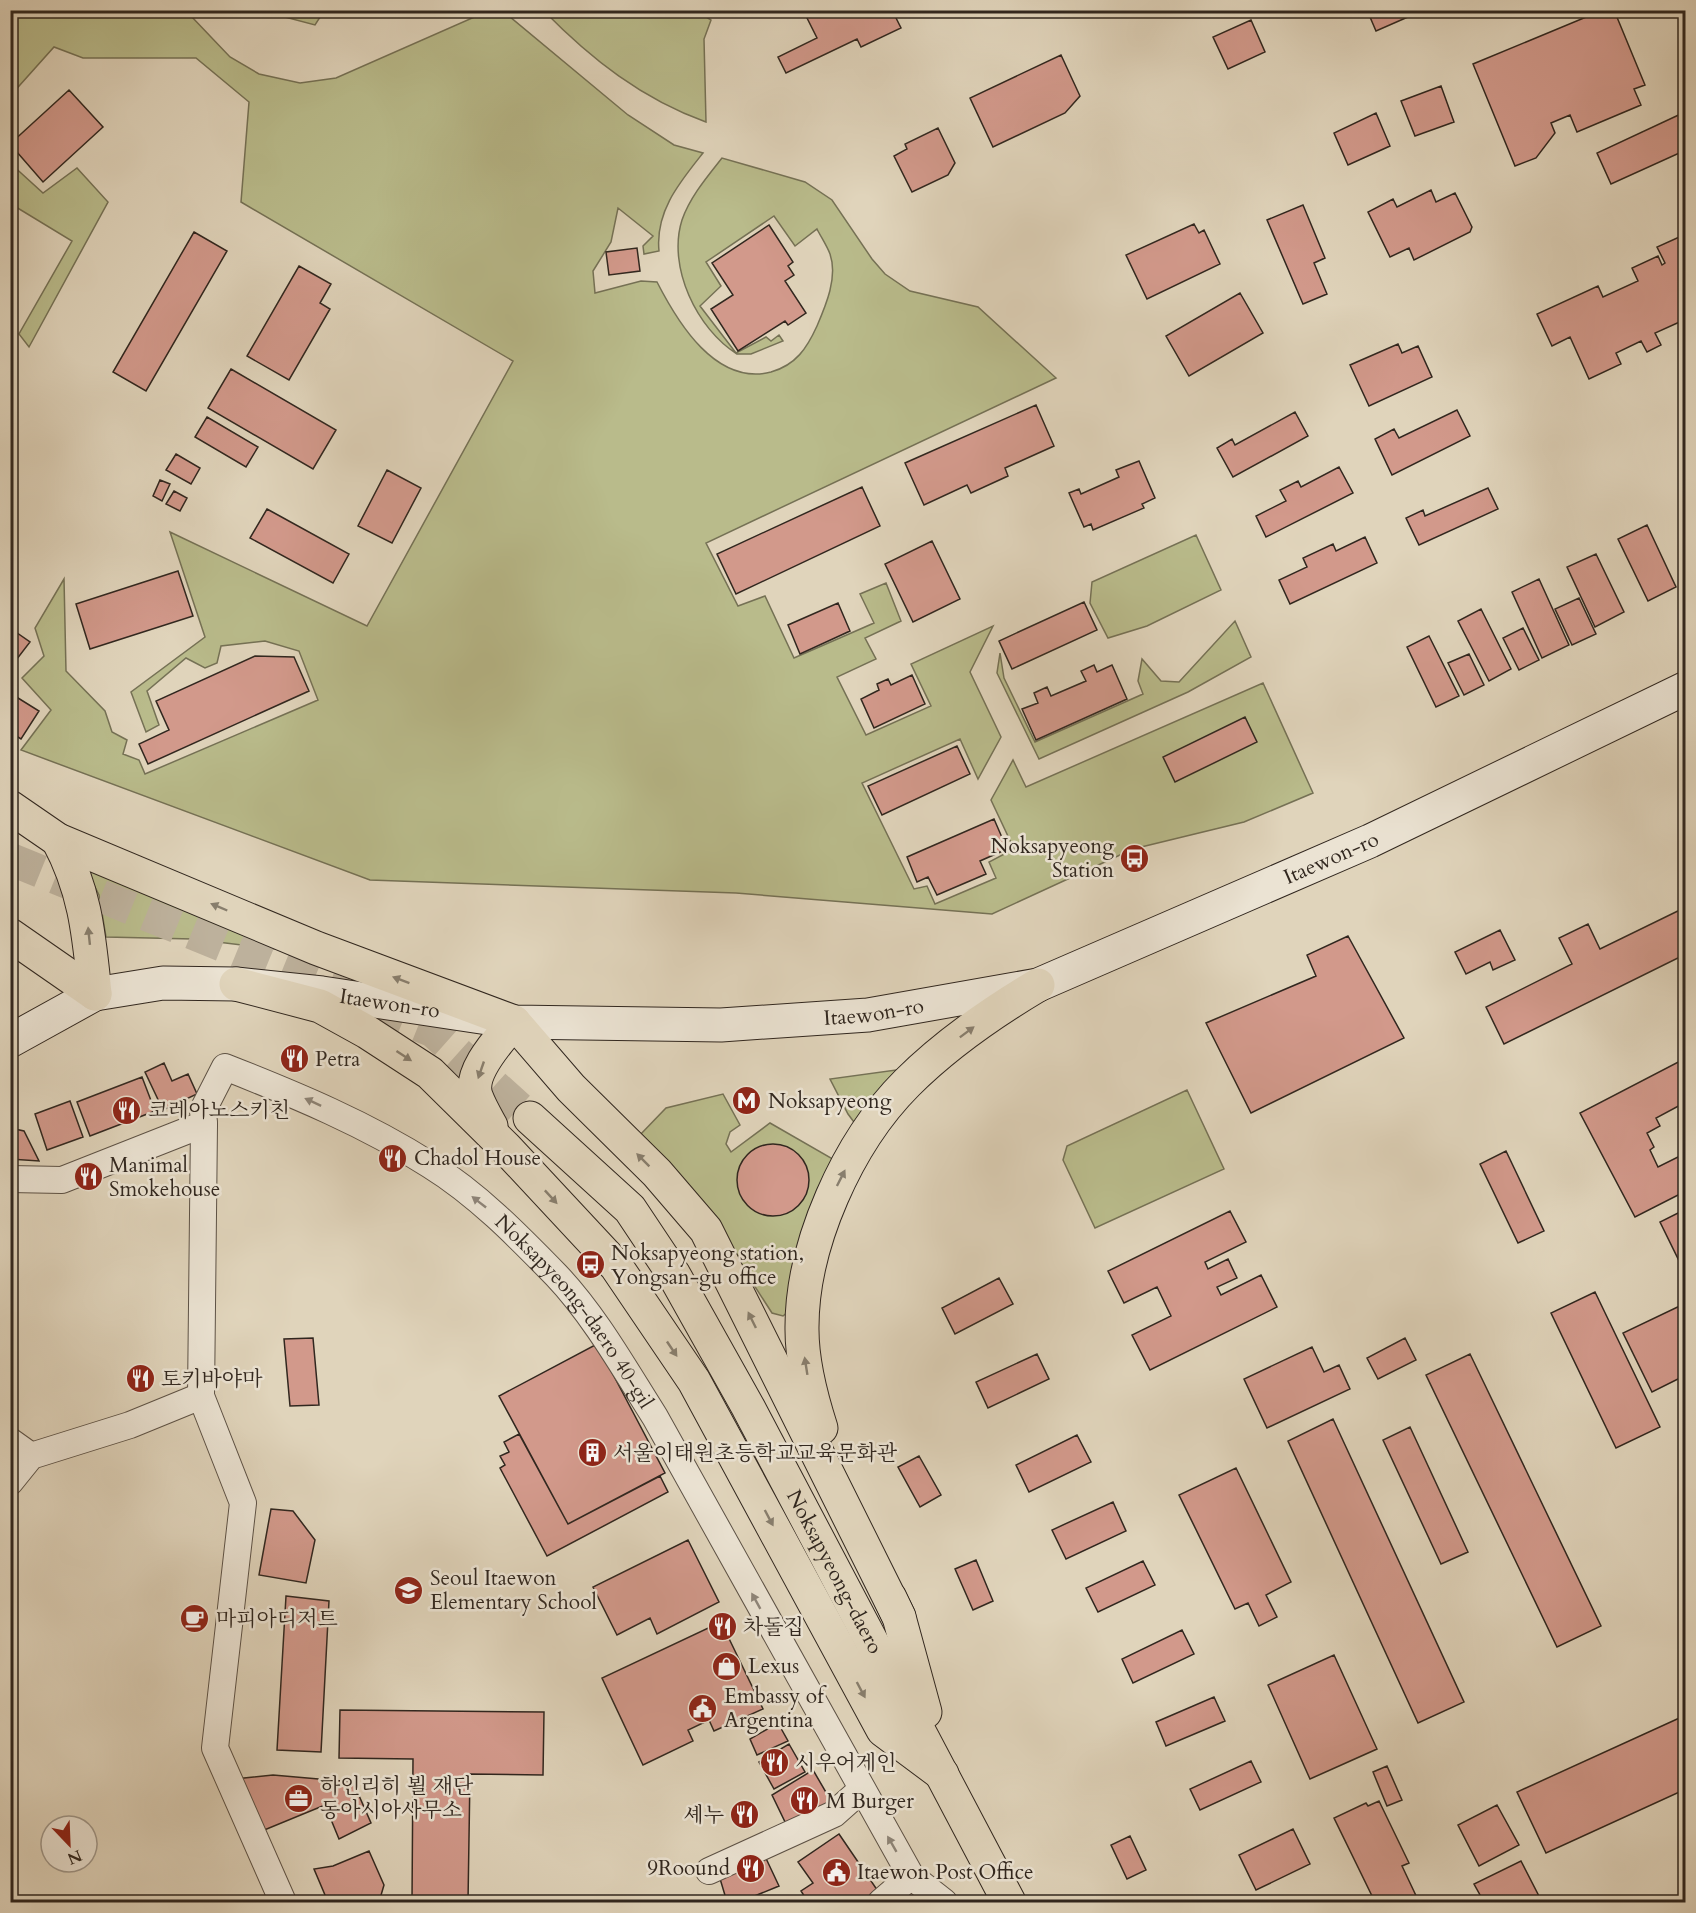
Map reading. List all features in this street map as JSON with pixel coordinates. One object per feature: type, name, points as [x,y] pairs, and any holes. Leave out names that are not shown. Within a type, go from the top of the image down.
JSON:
[{"type":"main road","name":"Itaewon-ro","points":[[10,1041],[95,994],[163,983],[236,984],[322,993],[514,1023],[721,1025],[868,1015],[1038,985],[1370,841],[1686,688]]},
{"type":"main road","points":[[10,807],[58,840],[316,948],[514,1023],[571,1088],[657,1173],[706,1230],[899,1617]]},
{"type":"main road","points":[[58,840],[69,862],[87,914],[95,994]]},
{"type":"main road","points":[[10,935],[95,994]]},
{"type":"main road","points":[[236,984],[320,1006],[367,1032],[430,1073],[497,1139],[616,1266],[694,1381],[883,1730],[942,1774]]},
{"type":"main road","points":[[942,1774],[899,1617],[828,1450],[814,1407],[801,1330],[810,1266],[818,1233],[842,1176],[882,1113],[905,1085],[965,1033],[1038,985]]},
{"type":"main road","points":[[497,1139],[475,1094],[487,1053],[514,1023]]},
{"type":"main road","name":"Noksapyeong-daero","points":[[530,1118],[630,1209],[674,1275],[748,1407],[1009,1902]]},
{"type":"street","name":"Noksapyeong-daero 40-gil","points":[[204,1124],[203,1110],[225,1066],[309,1100],[369,1130],[432,1166],[490,1211],[558,1277],[611,1347],[655,1417],[911,1876],[944,1902]]},
{"type":"street","points":[[10,1179],[62,1180],[204,1124],[201,1396],[243,1503],[215,1748],[284,1902]]},
{"type":"street","points":[[10,1482],[31,1456],[130,1425],[201,1396]]},
{"type":"street","points":[[10,1441],[31,1456]]},
{"type":"street","points":[[709,1871],[834,1814],[861,1790]]},
{"type":"street","points":[[881,1902],[911,1876]]},
{"type":"green space","points":[[11,11],[196,11],[191,16],[230,57],[259,74],[300,83],[336,78],[488,11],[503,11],[628,115],[674,145],[703,153],[678,186],[665,210],[659,236],[659,251],[644,254],[643,246],[653,236],[618,208],[611,242],[593,271],[595,293],[641,281],[657,282],[676,315],[701,348],[733,370],[751,374],[771,372],[787,365],[800,355],[817,326],[832,281],[830,254],[817,229],[795,246],[774,216],[706,262],[721,286],[700,306],[736,353],[766,337],[771,341],[779,335],[783,341],[751,354],[737,354],[709,329],[689,295],[682,276],[679,257],[678,238],[682,220],[694,195],[722,158],[805,182],[832,200],[872,259],[885,274],[910,291],[978,307],[1056,378],[706,543],[738,606],[765,596],[794,658],[874,623],[860,594],[886,583],[901,621],[865,638],[876,659],[837,677],[866,735],[931,706],[911,664],[993,626],[970,672],[1001,737],[978,779],[960,739],[862,783],[914,889],[927,886],[935,904],[996,878],[989,862],[1014,849],[991,800],[1013,760],[1026,787],[1263,683],[1313,793],[1244,822],[1133,849],[992,914],[736,893],[370,880],[21,750],[51,710],[22,678],[44,656],[35,628],[64,579],[66,671],[105,711],[112,732],[127,740],[123,754],[139,760],[145,774],[318,700],[299,651],[265,641],[221,646],[217,663],[205,668],[186,658],[147,691],[159,725],[146,732],[131,692],[205,637],[170,532],[367,626],[513,361],[241,202],[249,102],[196,58],[83,58],[54,47],[11,95]]},
{"type":"green space","points":[[262,11],[324,11],[315,25]]},
{"type":"green space","points":[[544,11],[697,11],[711,20],[704,39],[706,122],[660,102],[619,76],[580,45]]},
{"type":"green space","points":[[10,163],[43,193],[77,168],[108,202],[29,347],[19,334],[72,241],[11,204]]},
{"type":"green space","points":[[1196,535],[1221,590],[1147,626],[1108,638],[1090,603],[1092,582]]},
{"type":"green space","points":[[1235,621],[1251,657],[1188,692],[1039,759],[997,673],[1000,653],[1004,678],[1035,742],[1143,694],[1138,681],[1142,659],[1161,681],[1179,682]]},
{"type":"green space","points":[[91,867],[276,943],[274,949],[193,939],[106,937],[99,895],[87,871]]},
{"type":"green space","points":[[896,1070],[904,1083],[865,1137],[848,1114],[830,1079]]},
{"type":"green space","points":[[1187,1090],[1224,1169],[1095,1228],[1063,1160],[1067,1146]]},
{"type":"green space","points":[[723,1094],[740,1125],[730,1132],[726,1144],[731,1152],[770,1123],[838,1162],[789,1311],[783,1316],[772,1313],[732,1251],[638,1137],[666,1108]]},
{"type":"building","points":[[803,10],[892,10],[901,28],[861,47],[857,39],[786,73],[778,57],[817,38]]},
{"type":"building","points":[[1367,10],[1416,10],[1417,13],[1376,31]]},
{"type":"building","points":[[1603,10],[1614,10],[1645,85],[1634,89],[1641,105],[1577,132],[1570,115],[1551,123],[1555,133],[1536,158],[1515,166],[1473,64]]},
{"type":"building","points":[[1251,20],[1265,52],[1228,69],[1213,37]]},
{"type":"building","points":[[1061,55],[1080,96],[1065,113],[993,147],[970,98]]},
{"type":"building","points":[[1441,86],[1454,122],[1415,136],[1401,101]]},
{"type":"building","points":[[69,90],[103,127],[43,182],[10,144]]},
{"type":"building","points":[[1685,112],[1686,150],[1611,184],[1597,153]]},
{"type":"building","points":[[1376,113],[1390,146],[1348,165],[1334,133]]},
{"type":"building","points":[[938,128],[955,163],[948,175],[912,192],[894,156],[907,149],[905,144]]},
{"type":"building","points":[[1431,190],[1436,202],[1455,193],[1472,227],[1470,232],[1414,260],[1409,248],[1390,257],[1368,212],[1393,199],[1397,207]]},
{"type":"building","points":[[1303,205],[1325,258],[1314,263],[1327,294],[1303,304],[1267,220]]},
{"type":"building","points":[[1194,224],[1199,233],[1204,230],[1220,264],[1147,299],[1126,255]]},
{"type":"building","points":[[769,225],[793,262],[788,266],[794,275],[785,281],[806,313],[788,325],[785,321],[738,351],[711,309],[733,295],[712,263]]},
{"type":"building","points":[[194,232],[227,251],[146,391],[113,372]]},
{"type":"building","points":[[1686,234],[1686,322],[1684,320],[1655,333],[1661,345],[1647,352],[1641,341],[1616,353],[1621,364],[1589,379],[1570,337],[1552,346],[1537,314],[1598,286],[1603,297],[1638,281],[1632,268],[1658,256],[1662,265],[1665,263],[1657,247]]},
{"type":"building","points":[[637,248],[640,271],[609,275],[606,252]]},
{"type":"building","points":[[299,266],[331,284],[320,303],[330,309],[289,380],[247,356]]},
{"type":"building","points":[[1240,293],[1263,333],[1189,376],[1166,336]]},
{"type":"building","points":[[1398,344],[1402,353],[1418,346],[1432,377],[1369,406],[1350,365]]},
{"type":"building","points":[[231,369],[336,430],[313,469],[208,408]]},
{"type":"building","points":[[1036,405],[1054,446],[1005,468],[1008,476],[971,493],[967,485],[924,505],[905,463]]},
{"type":"building","points":[[1457,410],[1470,436],[1392,475],[1375,439],[1394,429],[1399,438]]},
{"type":"building","points":[[1295,412],[1308,436],[1233,477],[1217,448],[1232,439],[1235,445]]},
{"type":"building","points":[[207,417],[258,447],[246,467],[195,437]]},
{"type":"building","points":[[176,454],[200,468],[191,484],[166,470]]},
{"type":"building","points":[[1139,461],[1155,498],[1142,504],[1144,508],[1093,530],[1091,524],[1084,527],[1069,493],[1079,489],[1081,494],[1119,477],[1116,470]]},
{"type":"building","points":[[1339,467],[1353,493],[1266,537],[1256,516],[1286,501],[1280,490],[1298,481],[1301,487]]},
{"type":"building","points":[[387,470],[421,488],[392,543],[358,526]]},
{"type":"building","points":[[160,480],[170,484],[162,501],[153,496]]},
{"type":"building","points":[[862,487],[880,526],[736,594],[717,554]]},
{"type":"building","points":[[1488,488],[1498,509],[1419,545],[1406,518],[1423,510],[1425,516]]},
{"type":"building","points":[[174,491],[187,498],[180,511],[166,504]]},
{"type":"building","points":[[267,509],[349,554],[333,583],[250,538]]},
{"type":"building","points":[[1647,525],[1676,587],[1648,601],[1618,539]]},
{"type":"building","points":[[1365,537],[1377,563],[1290,604],[1279,580],[1307,567],[1303,558],[1333,544],[1336,551]]},
{"type":"building","points":[[932,541],[960,599],[913,622],[885,564]]},
{"type":"building","points":[[1596,554],[1624,612],[1595,627],[1567,567]]},
{"type":"building","points":[[178,571],[193,616],[90,649],[76,604]]},
{"type":"building","points":[[1539,579],[1569,645],[1542,658],[1512,592]]},
{"type":"building","points":[[1579,598],[1596,634],[1572,645],[1555,609]]},
{"type":"building","points":[[1084,602],[1097,630],[1012,669],[999,641]]},
{"type":"building","points":[[838,603],[850,631],[800,654],[788,625]]},
{"type":"building","points":[[1481,609],[1511,669],[1489,681],[1458,621]]},
{"type":"building","points":[[10,628],[30,642],[10,668]]},
{"type":"building","points":[[1523,628],[1539,660],[1519,670],[1503,638]]},
{"type":"building","points":[[1429,636],[1459,696],[1436,707],[1407,647]]},
{"type":"building","points":[[1469,654],[1484,685],[1464,695],[1448,663]]},
{"type":"building","points":[[255,656],[294,657],[309,691],[148,764],[139,744],[169,730],[156,701]]},
{"type":"building","points":[[1094,665],[1097,672],[1112,665],[1127,699],[1036,740],[1022,709],[1038,703],[1034,693],[1047,687],[1051,696],[1086,681],[1081,671]]},
{"type":"building","points":[[912,675],[925,704],[874,728],[861,699],[879,690],[877,684],[888,679],[891,685]]},
{"type":"building","points":[[10,693],[39,711],[21,739],[10,732]]},
{"type":"building","points":[[1245,717],[1257,742],[1175,782],[1163,757]]},
{"type":"building","points":[[957,746],[970,774],[882,815],[868,786]]},
{"type":"building","points":[[994,819],[1007,849],[980,861],[986,874],[937,895],[928,877],[917,882],[907,857]]},
{"type":"building","points":[[1686,907],[1686,954],[1504,1044],[1486,1007],[1572,964],[1559,938],[1588,924],[1600,949]]},
{"type":"building","points":[[1500,930],[1515,960],[1493,970],[1490,962],[1466,974],[1455,952]]},
{"type":"building","points":[[1348,936],[1404,1038],[1251,1113],[1206,1023],[1316,976],[1307,955]]},
{"type":"building","points":[[1686,1058],[1686,1102],[1656,1118],[1660,1126],[1647,1133],[1654,1147],[1650,1150],[1658,1167],[1686,1153],[1686,1191],[1635,1217],[1580,1113]]},
{"type":"building","points":[[164,1063],[172,1081],[188,1074],[197,1094],[163,1110],[145,1072]]},
{"type":"building","points":[[142,1077],[155,1111],[90,1136],[77,1102]]},
{"type":"building","points":[[70,1101],[83,1137],[47,1150],[35,1114]]},
{"type":"building","points":[[10,1128],[24,1131],[39,1161],[10,1159]]},
{"type":"building","points":[[773,1144],[793,1150],[803,1160],[809,1180],[803,1200],[793,1210],[773,1216],[753,1210],[743,1200],[737,1180],[743,1160],[753,1150]]},
{"type":"building","points":[[1506,1151],[1544,1231],[1518,1243],[1480,1164]]},
{"type":"building","points":[[1686,1209],[1686,1272],[1685,1273],[1660,1222]]},
{"type":"building","points":[[1230,1211],[1246,1242],[1205,1262],[1208,1269],[1228,1259],[1237,1278],[1217,1287],[1221,1295],[1261,1275],[1277,1307],[1150,1370],[1132,1335],[1171,1316],[1157,1287],[1124,1303],[1108,1271]]},
{"type":"building","points":[[999,1278],[1013,1304],[955,1334],[942,1308]]},
{"type":"building","points":[[1595,1292],[1660,1427],[1616,1448],[1551,1313]]},
{"type":"building","points":[[1686,1303],[1686,1375],[1652,1392],[1623,1333]]},
{"type":"building","points":[[313,1338],[319,1405],[290,1406],[284,1339]]},
{"type":"building","points":[[1405,1338],[1416,1360],[1378,1379],[1367,1358]]},
{"type":"building","name":"서울이태원초등학교교육문화관","points":[[597,1344],[665,1473],[568,1524],[499,1396]]},
{"type":"building","points":[[1312,1347],[1324,1372],[1339,1365],[1350,1389],[1267,1428],[1244,1379]]},
{"type":"building","points":[[1037,1354],[1049,1379],[988,1408],[976,1382]]},
{"type":"building","points":[[1470,1354],[1601,1626],[1557,1647],[1426,1375]]},
{"type":"building","points":[[1333,1419],[1464,1702],[1418,1723],[1288,1441]]},
{"type":"building","points":[[1410,1427],[1468,1552],[1441,1564],[1383,1440]]},
{"type":"building","points":[[519,1434],[568,1524],[660,1476],[668,1492],[547,1556],[500,1468],[505,1465],[500,1456],[509,1452],[504,1442]]},
{"type":"building","points":[[1077,1435],[1091,1462],[1029,1492],[1016,1465]]},
{"type":"building","points":[[919,1456],[941,1495],[920,1507],[898,1467]]},
{"type":"building","points":[[1236,1468],[1291,1582],[1266,1595],[1277,1617],[1259,1626],[1248,1603],[1235,1609],[1179,1495]]},
{"type":"building","points":[[1113,1502],[1126,1531],[1066,1559],[1052,1530]]},
{"type":"building","points":[[271,1509],[293,1511],[315,1540],[306,1583],[259,1575]]},
{"type":"building","points":[[688,1540],[719,1602],[657,1634],[650,1618],[617,1635],[593,1587]]},
{"type":"building","points":[[976,1560],[993,1601],[973,1610],[955,1569]]},
{"type":"building","points":[[1143,1561],[1155,1585],[1098,1612],[1086,1588]]},
{"type":"building","points":[[286,1596],[329,1601],[321,1752],[277,1750]]},
{"type":"building","points":[[721,1622],[763,1709],[714,1731],[709,1720],[688,1730],[693,1741],[643,1765],[602,1678]]},
{"type":"building","points":[[1182,1630],[1194,1654],[1133,1683],[1122,1659]]},
{"type":"building","points":[[1334,1655],[1377,1749],[1310,1779],[1268,1685]]},
{"type":"building","points":[[1214,1697],[1225,1721],[1166,1746],[1156,1722]]},
{"type":"building","points":[[340,1710],[544,1712],[543,1775],[470,1774],[468,1902],[412,1902],[413,1759],[339,1758]]},
{"type":"building","points":[[1686,1715],[1686,1789],[1546,1853],[1517,1792]]},
{"type":"building","points":[[778,1723],[788,1741],[757,1755],[750,1739]]},
{"type":"building","points":[[789,1744],[805,1772],[774,1789],[759,1762]]},
{"type":"building","points":[[1251,1761],[1261,1782],[1200,1810],[1190,1789]]},
{"type":"building","points":[[1387,1766],[1402,1800],[1387,1806],[1373,1772]]},
{"type":"building","points":[[813,1770],[834,1806],[788,1828],[772,1795]]},
{"type":"building","points":[[273,1775],[353,1782],[371,1823],[339,1839],[325,1805],[257,1833],[235,1779]]},
{"type":"building","points":[[1379,1801],[1409,1863],[1402,1866],[1419,1902],[1375,1902],[1334,1818],[1366,1803],[1368,1806]]},
{"type":"building","points":[[1497,1805],[1519,1845],[1479,1866],[1458,1825]]},
{"type":"building","points":[[1293,1829],[1310,1864],[1256,1890],[1239,1855]]},
{"type":"building","name":"Itaewon Post Office","points":[[839,1834],[882,1897],[874,1902],[808,1902],[801,1891],[813,1883],[798,1862]]},
{"type":"building","points":[[1130,1836],[1146,1870],[1127,1879],[1111,1845]]},
{"type":"building","points":[[369,1851],[384,1885],[379,1902],[328,1902],[314,1869],[333,1866]]},
{"type":"building","points":[[763,1852],[779,1886],[740,1902],[727,1902],[718,1872]]},
{"type":"building","points":[[1521,1861],[1542,1902],[1484,1902],[1474,1884]]},
{"type":"building","points":[[1182,1896],[1186,1902],[1169,1902]]},
{"type":"tunnel","points":[[10,859],[433,1031],[530,1118]]},
{"type":"place","name":"Noksapyeong Station","points":[[1135,858]]},
{"type":"place","name":"Petra","points":[[294,1059]]},
{"type":"place","name":"Noksapyeong","points":[[747,1101]]},
{"type":"place","name":"코레아노스키친","points":[[127,1110]]},
{"type":"place","name":"Chadol House","points":[[393,1158]]},
{"type":"place","name":"Manimal Smokehouse","points":[[88,1177]]},
{"type":"place","name":"Noksapyeong station, Yongsan-gu office","points":[[590,1265]]},
{"type":"place","name":"토키바야마","points":[[140,1379]]},
{"type":"place","name":"서울이태원초등학교교육문화관","points":[[592,1453]]},
{"type":"place","name":"Seoul Itaewon Elementary School","points":[[409,1590]]},
{"type":"place","name":"마피아디저트","points":[[195,1619]]},
{"type":"place","name":"차돌집","points":[[722,1627]]},
{"type":"place","name":"Lexus","points":[[727,1666]]},
{"type":"place","name":"Embassy of Argentina","points":[[703,1708]]},
{"type":"place","name":"시우어게인","points":[[774,1763]]},
{"type":"place","name":"하인리히 뵐 재단 동아시아사무소","points":[[299,1798]]},
{"type":"place","name":"M Burger","points":[[805,1801]]},
{"type":"place","name":"셰누","points":[[745,1815]]},
{"type":"place","name":"9Roound","points":[[751,1868]]},
{"type":"place","name":"Itaewon Post Office","points":[[836,1872]]}]
